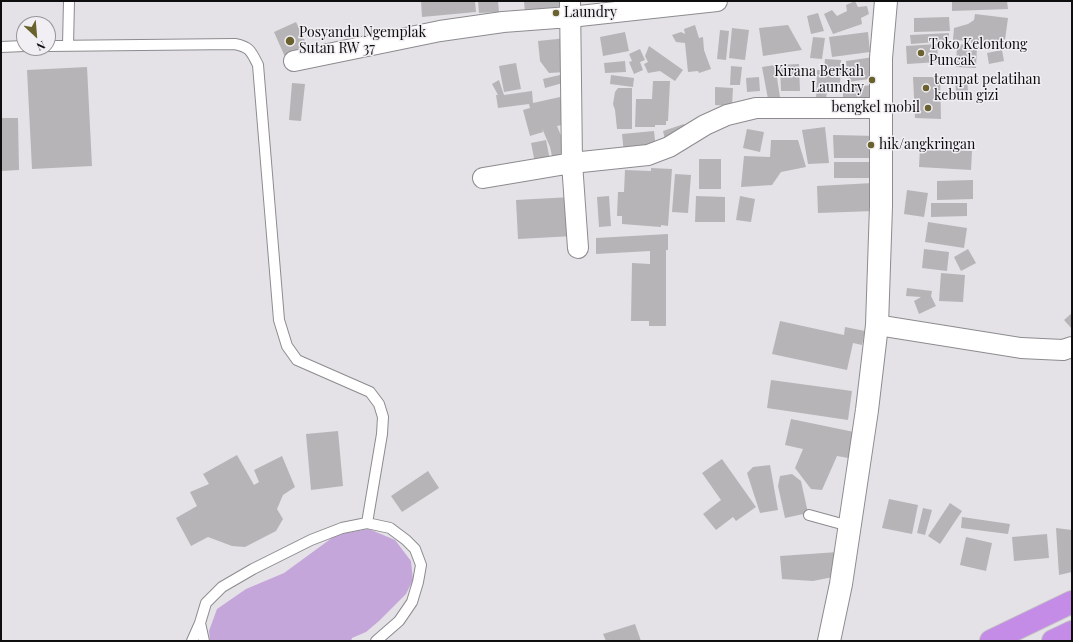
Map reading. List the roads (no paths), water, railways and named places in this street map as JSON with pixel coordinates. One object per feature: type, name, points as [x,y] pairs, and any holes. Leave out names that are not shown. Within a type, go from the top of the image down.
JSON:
[{"type":"highway","points":[[991,641],[1072,602]]},
{"type":"highway","points":[[1053,641],[1072,632]]},
{"type":"street","points":[[294,61],[440,31],[503,22],[570,9],[716,1]]},
{"type":"street","points":[[829,641],[841,584],[867,410],[877,325],[881,206],[881,58],[886,1]]},
{"type":"street","points":[[570,9],[572,163],[578,248]]},
{"type":"street","points":[[483,178],[572,163],[648,156],[669,147],[705,125],[727,115],[756,108],[880,108]]},
{"type":"street","points":[[877,325],[1021,348],[1069,352]]},
{"type":"lane","points":[[68,45],[69,1]]},
{"type":"lane","points":[[56,46],[234,44],[245,46],[251,52],[258,65],[279,320],[287,346],[297,360],[370,392],[379,404],[383,417],[382,434],[367,523]]},
{"type":"lane","points":[[1,47],[16,46]]},
{"type":"lane","points":[[809,515],[849,526]]},
{"type":"lane","points":[[192,641],[206,603],[222,587],[253,569],[311,540],[342,528],[367,523],[390,528],[406,540],[415,550],[421,565],[412,602],[399,621],[376,641]]},
{"type":"lane","points":[[200,622],[204,641]]},
{"type":"place","name":"Laundry","points":[[556,13]]},
{"type":"place","name":"Posyandu Ngemplak Sutan RW 37","points":[[290,41]]},
{"type":"place","name":"Toko Kelontong Puncak","points":[[921,53]]},
{"type":"place","name":"Kirana Berkah Laundry","points":[[872,80]]},
{"type":"place","name":"tempat pelatihan kebun gizi","points":[[926,88]]},
{"type":"place","name":"bengkel mobil","points":[[928,108]]},
{"type":"place","name":"hik/angkringan","points":[[871,145]]}]
